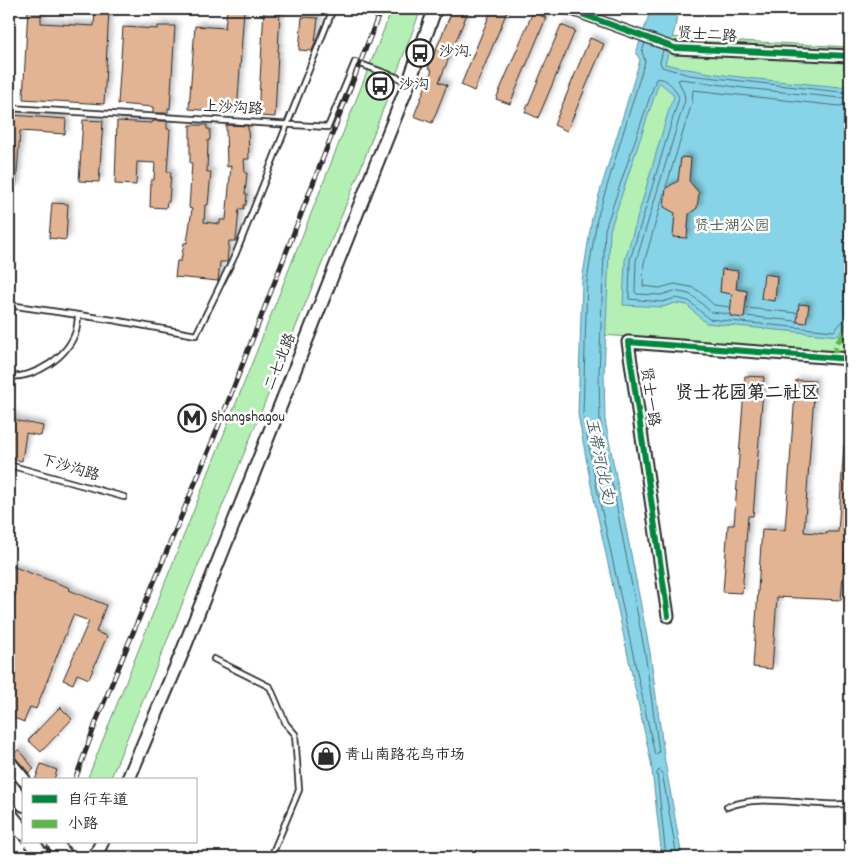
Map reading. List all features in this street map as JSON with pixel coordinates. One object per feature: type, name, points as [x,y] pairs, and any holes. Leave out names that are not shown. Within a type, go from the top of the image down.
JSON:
[{"type":"main road","name":"二七北路","points":[[129,778],[182,653],[409,82],[435,9]]},
{"type":"main road","points":[[9,762],[22,778]]},
{"type":"main road","points":[[9,785],[22,801]]},
{"type":"main road","points":[[9,814],[22,830]]},
{"type":"main road","points":[[9,836],[23,855],[29,844]]},
{"type":"main road","points":[[32,844],[43,857]]},
{"type":"main road","points":[[56,844],[66,857]]},
{"type":"main road","points":[[95,857],[101,844]]},
{"type":"street","name":"贤士二路","points":[[568,9],[675,48],[850,56]]},
{"type":"street","name":"贤士一路","points":[[668,616],[628,342],[850,358]]},
{"type":"lane","points":[[9,304],[196,335],[236,253],[333,9]]},
{"type":"lane","name":"上沙沟路","points":[[9,108],[328,127],[356,62],[409,82]]},
{"type":"lane","points":[[9,377],[17,377],[46,366],[65,350],[76,331],[78,315]]},
{"type":"lane","name":"下沙沟路","points":[[9,465],[124,497]]},
{"type":"lane","points":[[214,659],[270,687],[286,724],[295,734],[299,790],[270,857]]},
{"type":"lane","points":[[727,808],[737,804],[782,800],[823,804],[850,804]]},
{"type":"green space","points":[[392,9],[421,9],[357,178],[111,778],[88,778]]},
{"type":"green space","name":"贤士湖公园","points":[[667,37],[850,47],[850,354],[603,335],[608,230]]},
{"type":"water","name":"贤士湖公园","points":[[651,9],[678,9],[665,64],[708,73],[752,78],[841,87],[850,84],[850,320],[838,336],[706,323],[687,305],[675,303],[663,307],[623,305],[625,260],[674,97],[659,82],[610,230],[604,374],[605,420],[650,652],[665,762],[682,857],[662,857],[651,762],[591,485],[578,414],[582,281],[592,218],[640,60],[636,53]]},
{"type":"building","points":[[28,9],[41,9],[41,23],[94,26],[95,9],[109,9],[104,104],[23,99]]},
{"type":"building","points":[[227,9],[244,9],[237,113],[189,109],[195,26],[225,28]]},
{"type":"building","points":[[264,9],[280,9],[275,117],[258,116]]},
{"type":"building","points":[[453,9],[469,9],[439,82],[447,85],[432,123],[414,116],[432,70],[428,68]]},
{"type":"building","points":[[492,9],[508,9],[474,91],[461,85]]},
{"type":"building","points":[[533,12],[546,18],[510,104],[496,99]]},
{"type":"building","points":[[302,17],[318,18],[312,51],[299,50]]},
{"type":"building","points":[[561,25],[575,31],[538,118],[525,112]]},
{"type":"building","points":[[158,26],[175,26],[170,109],[168,108],[168,113],[153,113],[153,107],[118,104],[123,27],[158,29]]},
{"type":"building","points":[[590,38],[604,44],[567,131],[554,125]]},
{"type":"building","points":[[11,115],[66,119],[65,134],[20,131],[16,187],[9,186]]},
{"type":"building","points":[[83,120],[103,121],[99,182],[79,181]]},
{"type":"building","points":[[117,121],[152,123],[153,121],[167,121],[167,129],[170,129],[167,172],[171,172],[169,202],[167,202],[166,208],[150,207],[151,180],[154,180],[155,163],[137,162],[136,185],[115,184]]},
{"type":"building","points":[[190,125],[207,125],[207,129],[210,129],[207,172],[211,172],[208,205],[205,205],[204,222],[220,224],[220,220],[226,220],[231,166],[227,167],[226,125],[248,126],[249,159],[244,159],[245,173],[247,173],[246,205],[244,205],[244,209],[239,209],[236,241],[229,241],[227,262],[220,262],[218,281],[175,277],[177,261],[181,261],[184,243],[187,243],[192,209],[189,208],[192,163],[190,163]]},
{"type":"building","points":[[681,157],[691,158],[689,181],[699,193],[697,208],[689,214],[687,238],[673,237],[675,213],[664,207],[666,188],[678,181]]},
{"type":"building","points":[[52,203],[68,204],[66,240],[49,238]]},
{"type":"building","points":[[722,269],[738,271],[736,289],[747,291],[744,318],[730,316],[732,294],[720,292]]},
{"type":"building","points":[[764,274],[777,276],[775,301],[761,299]]},
{"type":"building","points":[[799,304],[809,305],[806,323],[797,322]]},
{"type":"building","points":[[745,376],[764,377],[753,516],[748,516],[742,593],[723,592],[728,525],[734,525]]},
{"type":"building","points":[[796,380],[815,381],[804,532],[827,534],[827,532],[838,532],[844,445],[850,445],[850,523],[847,523],[841,600],[777,597],[772,669],[753,667],[762,529],[785,530]]},
{"type":"building","points":[[9,413],[18,421],[43,426],[41,436],[26,433],[22,461],[9,459]]},
{"type":"building","points":[[9,565],[70,588],[69,590],[106,605],[96,632],[107,636],[89,679],[77,674],[73,684],[63,680],[89,621],[73,615],[36,709],[30,707],[24,722],[9,716],[9,610],[16,593],[9,590]]},
{"type":"building","points":[[60,707],[72,719],[41,752],[28,740]]},
{"type":"building","points":[[19,749],[34,769],[29,773],[13,755]]},
{"type":"building","points":[[41,764],[57,770],[55,778],[36,778]]},
{"type":"railway","points":[[76,778],[98,717],[215,435],[381,9]]},
{"type":"railway","points":[[45,857],[50,844]]},
{"type":"marked path","points":[[834,357],[836,344],[850,327]]},
{"type":"cycle path","points":[[568,9],[675,48],[850,56]]},
{"type":"cycle path","points":[[668,616],[628,342],[850,359]]},
{"type":"place","name":"沙沟.","points":[[420,53]]},
{"type":"place","name":"沙沟","points":[[380,86]]},
{"type":"place","name":"Shangshagou","points":[[192,418]]},
{"type":"place","name":"青山南路花鸟市场","points":[[326,756]]},
{"type":"district","name":"贤士花园第二社区","points":[[747,394]]},
{"type":"water label","name":"玉带河(北支)","points":[[599,461]]}]
